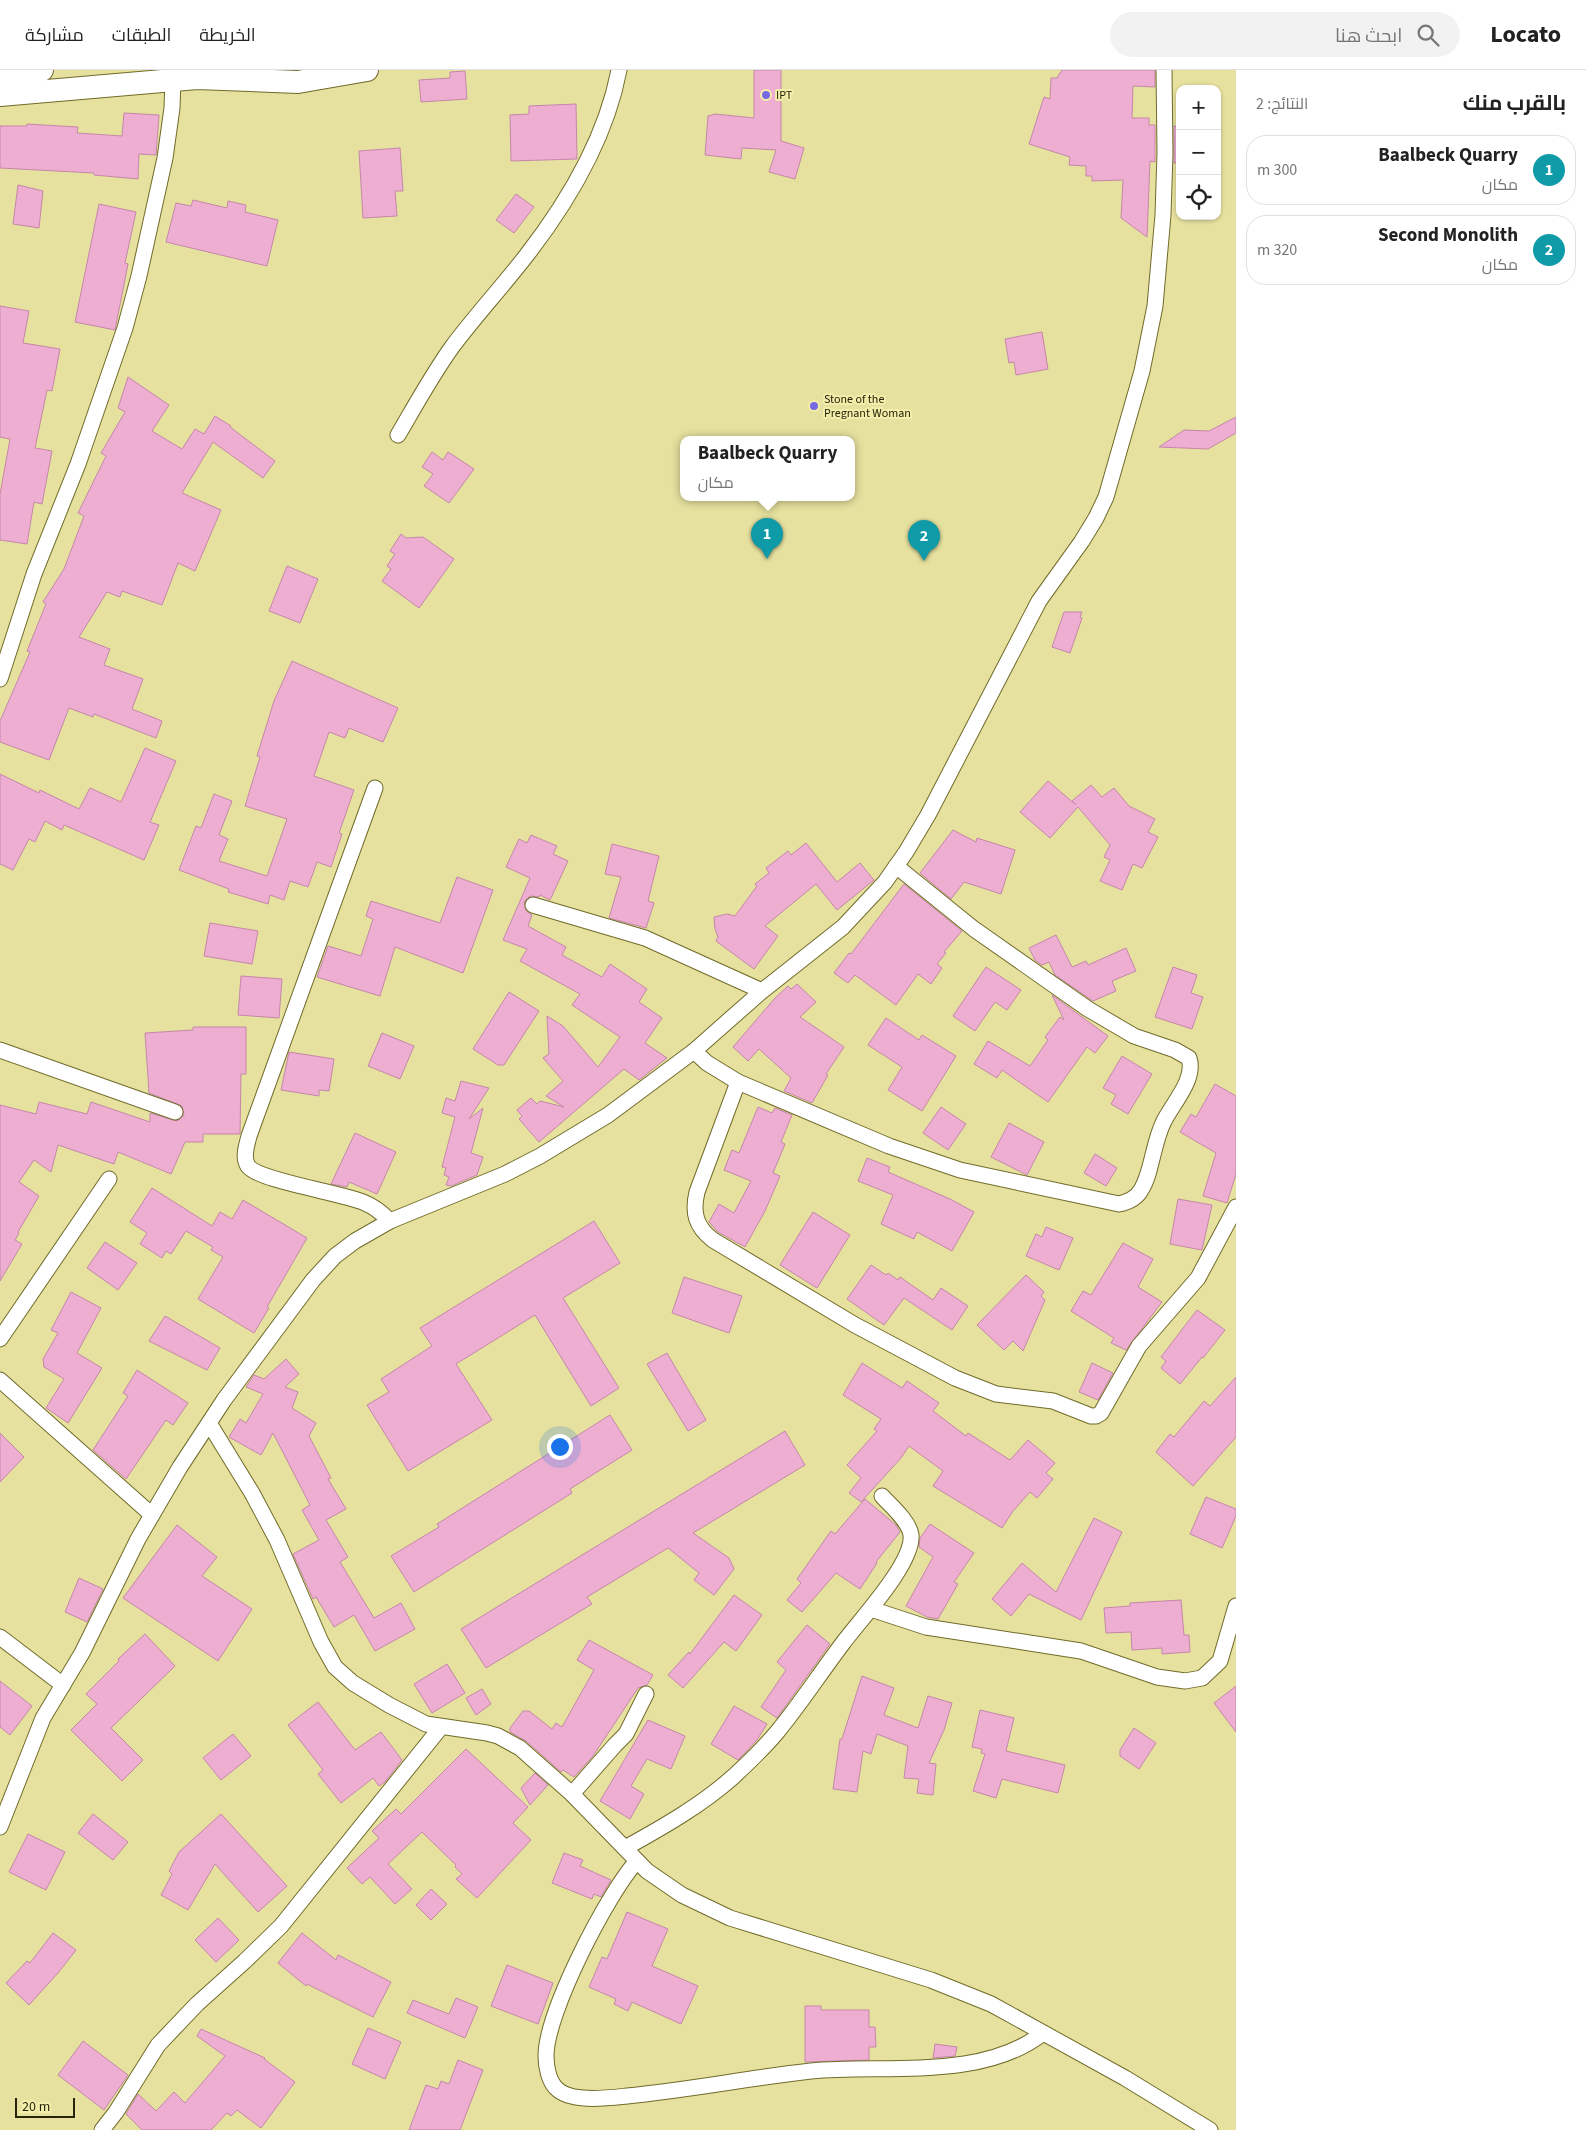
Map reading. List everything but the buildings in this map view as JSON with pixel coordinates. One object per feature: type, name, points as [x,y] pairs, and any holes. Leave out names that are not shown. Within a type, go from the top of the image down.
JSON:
[{"type":"main road","points":[[0,74],[42,70]]},
{"type":"main road","points":[[0,95],[173,80],[267,75],[298,82],[331,74],[367,70]]},
{"type":"street","points":[[398,435],[451,349],[525,257],[559,208],[593,148],[611,102],[619,70]]},
{"type":"street","points":[[0,1827],[4,1808],[43,1718],[82,1653],[152,1514],[209,1423],[313,1280],[335,1256],[355,1241],[390,1221],[469,1190],[540,1156],[608,1115],[694,1051],[762,991],[843,927],[865,905],[896,866],[928,815],[1039,601],[1082,541],[1106,497],[1142,371],[1155,306],[1163,206],[1165,153],[1164,70]]},
{"type":"street","points":[[0,679],[34,574],[78,464],[125,328],[141,268],[165,158],[172,108],[173,80]]},
{"type":"street","points":[[375,788],[249,1136],[245,1158],[248,1167],[255,1172],[287,1183],[365,1202],[390,1221]]},
{"type":"street","points":[[694,1051],[707,1063],[738,1082],[862,1136],[960,1170],[1119,1204],[1129,1202],[1138,1195],[1146,1178],[1156,1137],[1187,1080],[1191,1064],[1189,1058],[1175,1050],[1134,1036],[1095,1014],[974,929],[896,866]]},
{"type":"street","points":[[533,905],[645,938],[762,991]]},
{"type":"street","points":[[0,1050],[175,1112]]},
{"type":"street","points":[[738,1082],[696,1192],[694,1210],[699,1226],[713,1240],[855,1325],[955,1378],[996,1394],[1053,1401],[1090,1416],[1096,1416],[1101,1413],[1139,1346],[1198,1278],[1236,1208]]},
{"type":"street","points":[[0,1339],[109,1179]]},
{"type":"street","points":[[0,1380],[152,1514]]},
{"type":"street","points":[[209,1423],[252,1493],[277,1540],[320,1642],[336,1667],[353,1683],[416,1720],[441,1726],[476,1730],[498,1736],[520,1748],[572,1794],[647,1871],[682,1895],[730,1918],[931,1980],[991,2004],[1043,2032],[1210,2130]]},
{"type":"street","points":[[625,1848],[678,1818],[704,1800],[733,1777],[760,1751],[778,1731],[845,1640],[872,1609],[904,1558],[911,1540],[906,1524],[882,1496]]},
{"type":"street","points":[[872,1609],[926,1627],[1081,1651],[1157,1677],[1185,1681],[1202,1678],[1220,1661],[1236,1606]]},
{"type":"street","points":[[0,1636],[63,1685]]},
{"type":"street","points":[[572,1794],[626,1734],[646,1694]]},
{"type":"street","points":[[102,2130],[116,2112],[158,2045],[197,2004],[281,1926],[441,1726]]},
{"type":"street","points":[[637,1861],[611,1895],[573,1970],[548,2039],[546,2056],[551,2080],[557,2089],[569,2096],[600,2098],[627,2096],[812,2072],[964,2063],[1003,2055],[1026,2044],[1043,2032]]},
{"type":"place","name":"IPT","points":[[766,95]]},
{"type":"place","name":"Stone of the Pregnant Woman","points":[[814,406]]},
{"type":"place","name":"Baalbeck Quarry","points":[[767,559]]},
{"type":"place","name":"Second Monolith","points":[[924,561]]}]
